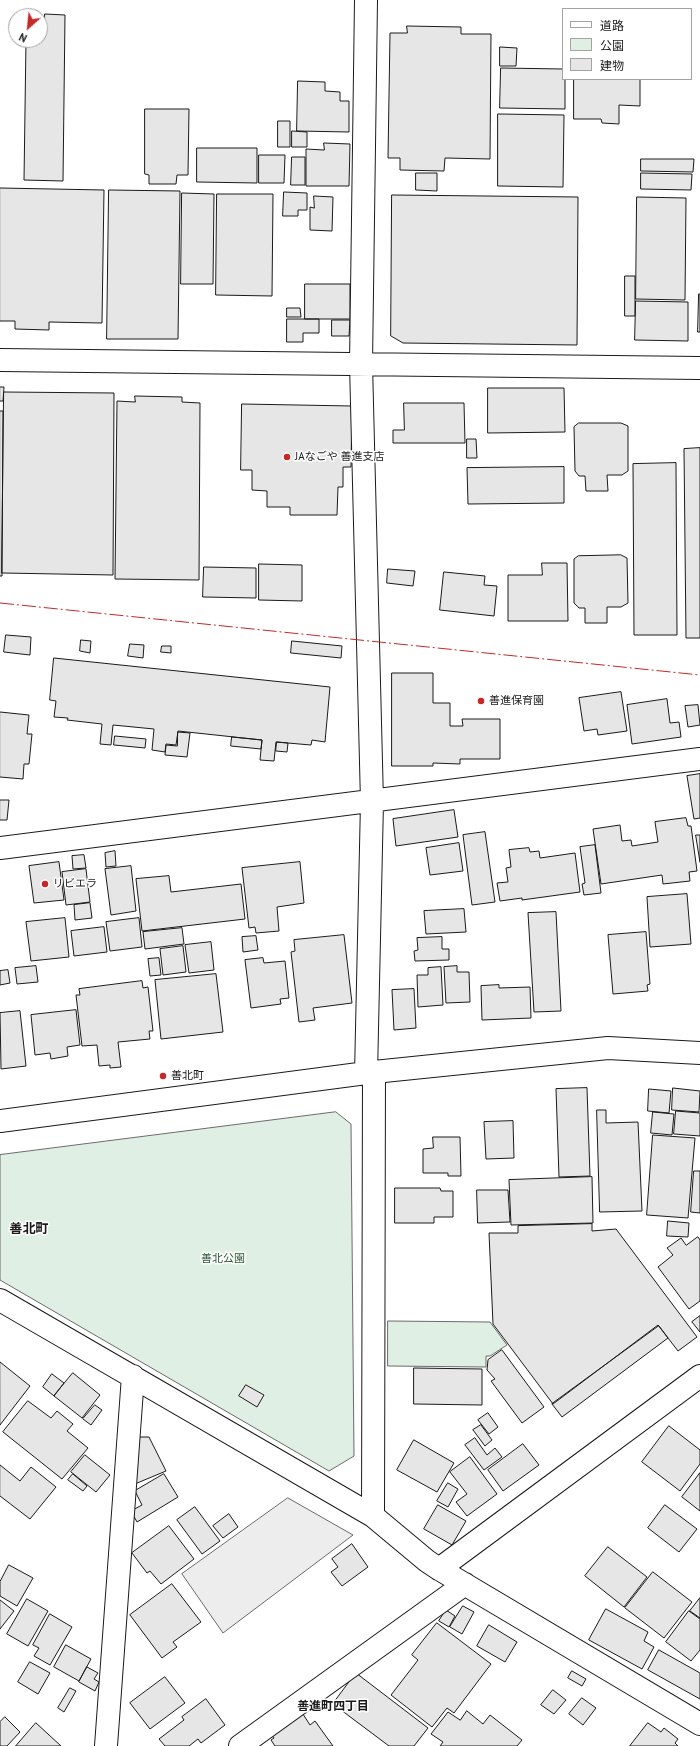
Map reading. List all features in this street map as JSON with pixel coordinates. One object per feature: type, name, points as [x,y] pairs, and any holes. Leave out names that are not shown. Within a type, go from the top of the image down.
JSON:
[{"type":"street","points":[[366,0],[361,364],[372,802],[370,1073],[373,1516]]},
{"type":"street","points":[[0,360],[700,368]]},
{"type":"street","points":[[0,848],[372,802],[700,759]]},
{"type":"street","points":[[0,1121],[370,1073],[608,1048],[700,1053]]},
{"type":"street","points":[[0,1300],[373,1516],[427,1561],[439,1569],[700,1724]]},
{"type":"street","points":[[106,1746],[133,1376]]},
{"type":"street","points":[[439,1569],[700,1376]]},
{"type":"street","points":[[240,1746],[465,1584]]},
{"type":"green space","name":"善北公園","points":[[336,1112],[351,1124],[354,1456],[329,1471],[0,1280],[0,1155]]},
{"type":"green space","points":[[388,1321],[490,1322],[507,1345],[490,1356],[486,1356],[486,1367],[388,1366]]},
{"type":"shaded area","points":[[288,1498],[353,1535],[223,1633],[182,1574]]},
{"type":"building","points":[[48,14],[65,15],[63,181],[24,180],[26,48],[48,48]]},
{"type":"building","points":[[407,26],[461,27],[461,34],[491,34],[490,159],[445,158],[444,171],[400,170],[400,158],[388,158],[390,33],[407,33]]},
{"type":"building","points":[[500,47],[517,48],[516,66],[500,66]]},
{"type":"building","points":[[501,68],[562,69],[562,80],[565,80],[565,109],[500,108]]},
{"type":"building","points":[[574,80],[640,80],[640,106],[619,105],[619,124],[602,123],[601,119],[574,119]]},
{"type":"building","points":[[298,81],[325,82],[325,91],[340,92],[340,101],[349,101],[349,132],[297,131]]},
{"type":"building","points":[[145,109],[189,109],[188,175],[177,175],[176,184],[149,184],[149,175],[145,174]]},
{"type":"building","points":[[498,114],[564,115],[563,187],[498,186]]},
{"type":"building","points":[[278,121],[290,121],[290,147],[278,147]]},
{"type":"building","points":[[292,131],[307,132],[307,147],[292,147]]},
{"type":"building","points":[[324,143],[350,144],[349,186],[306,186],[306,149],[324,150]]},
{"type":"building","points":[[197,148],[257,148],[257,183],[197,182]]},
{"type":"building","points":[[259,155],[285,155],[284,183],[259,183]]},
{"type":"building","points":[[292,157],[305,157],[305,185],[291,185]]},
{"type":"building","points":[[641,159],[694,159],[693,172],[641,171]]},
{"type":"building","points":[[416,173],[437,173],[437,191],[416,190]]},
{"type":"building","points":[[641,173],[692,174],[691,190],[641,189]]},
{"type":"building","points":[[0,188],[104,190],[102,323],[49,322],[49,330],[15,329],[15,321],[0,321]]},
{"type":"building","points":[[109,190],[180,191],[178,339],[107,339]]},
{"type":"building","points":[[284,192],[307,193],[307,210],[298,210],[298,216],[283,216]]},
{"type":"building","points":[[182,193],[214,194],[213,284],[181,284]]},
{"type":"building","points":[[217,194],[273,194],[272,296],[216,295]]},
{"type":"building","points":[[392,195],[578,197],[577,345],[403,343],[391,336]]},
{"type":"building","points":[[314,196],[333,197],[332,231],[310,230],[310,207],[314,208]]},
{"type":"building","points":[[637,197],[686,198],[685,300],[636,299]]},
{"type":"building","points":[[625,276],[635,276],[635,316],[625,316]]},
{"type":"building","points":[[305,284],[350,284],[350,319],[305,319]]},
{"type":"building","points":[[699,294],[700,332],[698,332]]},
{"type":"building","points":[[636,301],[688,302],[688,341],[635,340]]},
{"type":"building","points":[[287,308],[300,308],[301,317],[287,317]]},
{"type":"building","points":[[287,319],[319,319],[319,333],[303,333],[303,342],[287,342]]},
{"type":"building","points":[[332,320],[350,320],[349,336],[332,336]]},
{"type":"building","points":[[0,387],[4,387],[3,401],[0,401]]},
{"type":"building","points":[[488,388],[564,388],[565,432],[488,433]]},
{"type":"building","points":[[4,392],[114,393],[113,575],[2,573]]},
{"type":"building","points":[[135,396],[182,397],[182,402],[200,403],[199,580],[115,579],[117,401],[135,402]]},
{"type":"building","points":[[404,403],[464,403],[465,443],[393,443],[393,430],[404,430]]},
{"type":"building","points":[[242,404],[352,406],[351,467],[343,467],[343,487],[338,487],[337,515],[290,515],[290,507],[267,507],[267,491],[252,490],[252,470],[241,470]]},
{"type":"building","points":[[0,411],[3,411],[2,576],[0,576]]},
{"type":"building","points":[[579,423],[621,423],[628,426],[628,471],[622,475],[607,475],[608,491],[586,491],[585,476],[579,476],[575,471],[574,427]]},
{"type":"building","points":[[467,439],[476,439],[477,458],[467,458]]},
{"type":"building","points":[[700,448],[700,638],[686,638],[684,449]]},
{"type":"building","points":[[676,463],[677,635],[634,635],[633,464]]},
{"type":"building","points":[[564,467],[564,503],[468,504],[467,468]]},
{"type":"building","points":[[621,555],[627,558],[628,603],[621,607],[607,607],[607,623],[585,623],[585,608],[579,608],[574,603],[574,559],[578,556]]},
{"type":"building","points":[[542,563],[567,563],[568,621],[508,621],[508,575],[542,575]]},
{"type":"building","points":[[259,564],[302,565],[302,601],[259,600]]},
{"type":"building","points":[[204,567],[256,568],[256,598],[203,597]]},
{"type":"building","points":[[388,569],[415,571],[413,586],[387,583]]},
{"type":"building","points":[[444,572],[485,576],[484,585],[497,586],[494,616],[440,610]]},
{"type":"building","points":[[6,635],[31,637],[30,655],[4,652]]},
{"type":"building","points":[[81,640],[91,641],[90,653],[80,651]]},
{"type":"building","points":[[292,641],[342,646],[341,658],[291,653]]},
{"type":"building","points":[[130,644],[144,645],[143,658],[128,656]]},
{"type":"building","points":[[162,646],[171,646],[171,653],[161,652]]},
{"type":"building","points":[[54,658],[330,687],[325,742],[312,740],[311,745],[276,742],[274,761],[260,760],[262,740],[178,731],[176,745],[166,744],[165,752],[152,750],[154,729],[113,725],[111,745],[100,744],[102,724],[54,717],[56,701],[50,700]]},
{"type":"building","points":[[392,673],[433,673],[433,703],[450,703],[450,726],[463,726],[462,719],[500,719],[500,759],[460,759],[460,764],[433,763],[433,766],[392,766]]},
{"type":"building","points":[[621,692],[627,731],[598,735],[597,729],[584,731],[579,698]]},
{"type":"building","points":[[667,699],[670,723],[679,722],[681,737],[632,744],[627,705]]},
{"type":"building","points":[[698,705],[700,725],[688,727],[685,706]]},
{"type":"building","points":[[0,712],[29,715],[27,734],[32,734],[29,764],[24,764],[23,779],[0,777]]},
{"type":"building","points":[[178,732],[190,733],[187,757],[165,755],[166,745],[177,746]]},
{"type":"building","points":[[115,736],[146,739],[145,748],[114,745]]},
{"type":"building","points":[[232,737],[262,740],[261,749],[231,746]]},
{"type":"building","points":[[277,742],[288,743],[287,752],[276,751]]},
{"type":"building","points":[[700,774],[700,818],[694,819],[687,776]]},
{"type":"building","points":[[0,800],[9,800],[7,820],[0,820]]},
{"type":"building","points":[[454,810],[458,837],[396,846],[393,819]]},
{"type":"building","points":[[686,818],[688,826],[691,826],[697,871],[689,872],[690,881],[663,884],[662,875],[601,884],[593,829],[620,825],[622,841],[631,840],[632,846],[658,842],[655,822]]},
{"type":"building","points":[[485,832],[495,902],[472,905],[463,835]]},
{"type":"building","points":[[696,835],[700,835],[700,862]]},
{"type":"building","points":[[459,843],[463,871],[430,875],[426,848]]},
{"type":"building","points":[[595,845],[601,893],[584,895],[582,884],[585,883],[580,847]]},
{"type":"building","points":[[529,848],[530,852],[539,851],[540,858],[575,853],[580,892],[522,900],[522,898],[500,901],[497,883],[508,882],[506,868],[511,867],[509,850]]},
{"type":"building","points":[[115,851],[116,866],[106,867],[105,853]]},
{"type":"building","points":[[84,855],[86,868],[73,869],[72,856]]},
{"type":"building","points":[[59,862],[64,900],[34,903],[29,866]]},
{"type":"building","points":[[300,862],[304,903],[277,907],[279,931],[256,933],[255,927],[249,928],[242,868]]},
{"type":"building","points":[[131,866],[136,911],[111,915],[105,869]]},
{"type":"building","points":[[86,869],[90,902],[66,905],[62,872]]},
{"type":"building","points":[[169,876],[171,892],[241,884],[245,919],[142,931],[136,879]]},
{"type":"building","points":[[687,894],[691,944],[650,947],[647,897]]},
{"type":"building","points":[[90,903],[92,918],[75,920],[74,905]]},
{"type":"building","points":[[464,909],[466,932],[426,934],[424,911]]},
{"type":"building","points":[[556,912],[561,1011],[534,1012],[528,913]]},
{"type":"building","points":[[65,918],[69,957],[31,961],[26,922]]},
{"type":"building","points":[[139,918],[142,947],[110,951],[106,922]]},
{"type":"building","points":[[104,927],[107,952],[74,956],[71,931]]},
{"type":"building","points":[[182,928],[184,944],[145,949],[143,932]]},
{"type":"building","points":[[646,932],[650,984],[647,985],[648,991],[613,994],[608,935]]},
{"type":"building","points":[[344,935],[352,1003],[313,1008],[315,1020],[299,1022],[291,952],[295,951],[294,940]]},
{"type":"building","points":[[256,936],[258,950],[243,952],[242,937]]},
{"type":"building","points":[[442,937],[442,949],[449,949],[449,960],[415,961],[414,951],[418,950],[417,938]]},
{"type":"building","points":[[211,942],[214,970],[189,973],[185,945]]},
{"type":"building","points":[[183,946],[186,972],[163,975],[160,949]]},
{"type":"building","points":[[159,958],[161,975],[150,976],[148,959]]},
{"type":"building","points":[[263,958],[264,963],[285,961],[289,998],[280,999],[281,1004],[251,1008],[245,960]]},
{"type":"building","points":[[36,966],[38,982],[17,984],[15,968]]},
{"type":"building","points":[[457,966],[457,972],[469,972],[470,1002],[446,1003],[444,967]]},
{"type":"building","points":[[441,967],[443,1005],[418,1007],[417,975],[428,975],[428,968]]},
{"type":"building","points":[[8,970],[10,983],[0,985],[0,971]]},
{"type":"building","points":[[216,974],[223,1032],[161,1039],[155,980]]},
{"type":"building","points":[[142,981],[143,988],[148,987],[153,1031],[149,1031],[150,1039],[118,1042],[121,1067],[110,1068],[110,1065],[99,1066],[97,1045],[82,1046],[76,995],[80,995],[79,989]]},
{"type":"building","points":[[499,985],[499,988],[530,987],[531,1018],[482,1020],[481,986]]},
{"type":"building","points":[[414,989],[416,1028],[394,1030],[392,990]]},
{"type":"building","points":[[76,1010],[80,1045],[67,1047],[68,1056],[51,1059],[50,1053],[35,1055],[31,1015]]},
{"type":"building","points":[[20,1011],[26,1066],[1,1069],[0,1013]]},
{"type":"building","points":[[587,1088],[590,1176],[559,1177],[556,1089]]},
{"type":"building","points":[[673,1088],[700,1091],[699,1112],[672,1110]]},
{"type":"building","points":[[649,1089],[671,1091],[669,1113],[648,1111]]},
{"type":"building","points":[[597,1110],[606,1110],[606,1123],[638,1122],[642,1211],[600,1212]]},
{"type":"building","points":[[676,1111],[700,1113],[700,1136],[674,1134]]},
{"type":"building","points":[[653,1112],[674,1114],[672,1135],[651,1133]]},
{"type":"building","points":[[513,1121],[514,1158],[486,1159],[484,1122]]},
{"type":"building","points":[[653,1135],[695,1138],[688,1218],[647,1215]]},
{"type":"building","points":[[433,1137],[460,1137],[461,1176],[448,1176],[448,1173],[423,1173],[423,1149],[433,1148]]},
{"type":"building","points":[[694,1171],[700,1171],[700,1213],[691,1212]]},
{"type":"building","points":[[592,1177],[593,1223],[511,1225],[509,1180]]},
{"type":"building","points":[[395,1188],[440,1188],[441,1191],[453,1191],[453,1217],[434,1217],[434,1223],[395,1223]]},
{"type":"building","points":[[477,1190],[508,1190],[510,1222],[478,1223]]},
{"type":"building","points":[[668,1221],[689,1223],[688,1237],[667,1236]]},
{"type":"building","points":[[592,1224],[592,1231],[616,1229],[697,1337],[678,1351],[658,1325],[553,1404],[493,1324],[489,1233],[518,1233],[518,1226]]},
{"type":"building","points":[[698,1237],[700,1240],[700,1301],[689,1309],[658,1267],[673,1255],[667,1248],[681,1238],[686,1245]]},
{"type":"building","points":[[700,1316],[700,1332],[692,1322]]},
{"type":"building","points":[[659,1326],[668,1338],[562,1417],[552,1404]]},
{"type":"building","points":[[502,1350],[544,1407],[522,1423],[491,1381],[495,1379],[487,1370],[488,1360]]},
{"type":"building","points":[[0,1362],[30,1386],[0,1425]]},
{"type":"building","points":[[414,1368],[482,1369],[482,1405],[414,1404]]},
{"type":"building","points":[[73,1373],[100,1395],[82,1418],[54,1396]]},
{"type":"building","points":[[52,1374],[64,1383],[54,1396],[43,1387]]},
{"type":"building","points":[[246,1385],[264,1395],[257,1407],[239,1396]]},
{"type":"building","points":[[28,1401],[51,1418],[57,1411],[73,1424],[67,1431],[88,1448],[62,1479],[3,1432]]},
{"type":"building","points":[[95,1405],[102,1410],[91,1425],[83,1419]]},
{"type":"building","points":[[488,1413],[498,1427],[489,1434],[478,1420]]},
{"type":"building","points":[[481,1425],[492,1440],[485,1446],[473,1430]]},
{"type":"building","points":[[669,1426],[700,1450],[700,1464],[680,1491],[642,1462]]},
{"type":"building","points":[[134,1437],[149,1437],[166,1471],[130,1486]]},
{"type":"building","points":[[475,1438],[487,1455],[495,1448],[502,1457],[484,1470],[465,1445]]},
{"type":"building","points":[[414,1440],[454,1463],[437,1492],[397,1470]]},
{"type":"building","points":[[523,1444],[539,1465],[503,1491],[488,1470]]},
{"type":"building","points":[[85,1455],[110,1475],[96,1492],[71,1472]]},
{"type":"building","points":[[470,1457],[497,1494],[467,1516],[456,1502],[467,1494],[450,1472]]},
{"type":"building","points":[[0,1465],[20,1481],[31,1467],[56,1487],[30,1519],[0,1496]]},
{"type":"building","points":[[700,1473],[700,1511],[682,1497]]},
{"type":"building","points":[[73,1474],[87,1486],[83,1491],[68,1480]]},
{"type":"building","points":[[164,1474],[178,1497],[137,1522],[131,1511],[142,1505],[135,1491]]},
{"type":"building","points":[[448,1483],[458,1489],[448,1507],[437,1501]]},
{"type":"building","points":[[438,1505],[466,1521],[452,1545],[424,1529]]},
{"type":"building","points":[[665,1505],[697,1529],[679,1552],[648,1528]]},
{"type":"building","points":[[195,1507],[220,1541],[202,1554],[177,1520]]},
{"type":"building","points":[[229,1514],[238,1527],[223,1538],[213,1526]]},
{"type":"building","points":[[169,1526],[194,1559],[161,1584],[150,1571],[147,1573],[132,1553]]},
{"type":"building","points":[[352,1544],[368,1567],[342,1586],[331,1572],[338,1567],[332,1559]]},
{"type":"building","points":[[608,1547],[647,1577],[624,1607],[585,1576]]},
{"type":"building","points":[[9,1565],[33,1578],[17,1606],[0,1596],[0,1582]]},
{"type":"building","points":[[653,1572],[692,1602],[664,1638],[625,1608]]},
{"type":"building","points":[[172,1584],[201,1622],[173,1642],[177,1647],[162,1658],[130,1615]]},
{"type":"building","points":[[700,1598],[700,1618],[690,1611]]},
{"type":"building","points":[[27,1599],[48,1611],[28,1646],[7,1634]]},
{"type":"building","points":[[0,1600],[14,1611],[0,1629]]},
{"type":"building","points":[[463,1606],[474,1612],[462,1634],[450,1627]]},
{"type":"building","points":[[606,1609],[648,1632],[644,1641],[654,1647],[642,1669],[589,1640]]},
{"type":"building","points":[[446,1610],[455,1616],[449,1627],[439,1621]]},
{"type":"building","points":[[689,1611],[700,1619],[700,1650],[691,1661],[666,1642]]},
{"type":"building","points":[[50,1614],[72,1627],[50,1665],[34,1656],[39,1648],[33,1645]]},
{"type":"building","points":[[437,1623],[491,1664],[454,1713],[447,1708],[432,1727],[391,1695],[418,1660],[412,1655]]},
{"type":"building","points":[[489,1625],[517,1642],[505,1662],[477,1646]]},
{"type":"building","points":[[66,1645],[91,1659],[79,1681],[54,1667]]},
{"type":"building","points":[[659,1650],[700,1673],[700,1699],[648,1670]]},
{"type":"building","points":[[30,1662],[50,1673],[38,1694],[18,1682]]},
{"type":"building","points":[[87,1667],[98,1673],[94,1679],[99,1682],[95,1691],[79,1682]]},
{"type":"building","points":[[572,1671],[586,1679],[582,1686],[568,1678]]},
{"type":"building","points":[[356,1673],[428,1728],[414,1746],[389,1746],[333,1704]]},
{"type":"building","points":[[165,1677],[185,1703],[150,1729],[130,1703]]},
{"type":"building","points":[[70,1688],[76,1691],[64,1712],[58,1708]]},
{"type":"building","points":[[553,1690],[566,1700],[554,1714],[541,1705]]},
{"type":"building","points":[[582,1698],[596,1708],[583,1725],[569,1714]]},
{"type":"building","points":[[206,1699],[225,1725],[201,1743],[198,1739],[189,1746],[165,1746],[159,1739],[184,1720],[182,1717]]},
{"type":"building","points":[[301,1711],[310,1725],[315,1721],[333,1746],[275,1746],[271,1740],[274,1738],[270,1733]]},
{"type":"building","points":[[467,1711],[483,1724],[490,1715],[522,1740],[517,1746],[440,1746],[443,1742],[431,1734],[448,1712],[460,1720]]},
{"type":"building","points":[[5,1717],[20,1732],[7,1746],[0,1746],[0,1722]]},
{"type":"building","points":[[36,1723],[61,1746],[16,1746]]},
{"type":"building","points":[[648,1723],[661,1732],[664,1728],[678,1739],[675,1743],[678,1746],[630,1746]]},
{"type":"power","points":[[0,603],[700,675]]},
{"type":"place","name":"JAなごや 善進支店","points":[[287,457]]},
{"type":"place","name":"善進保育園","points":[[481,701]]},
{"type":"place","name":"リビエラ","points":[[45,884]]},
{"type":"place","name":"善北町","points":[[163,1076]]},
{"type":"district","name":"善北町","points":[[29,1229]]},
{"type":"district","name":"善進町四丁目","points":[[333,1707]]}]
